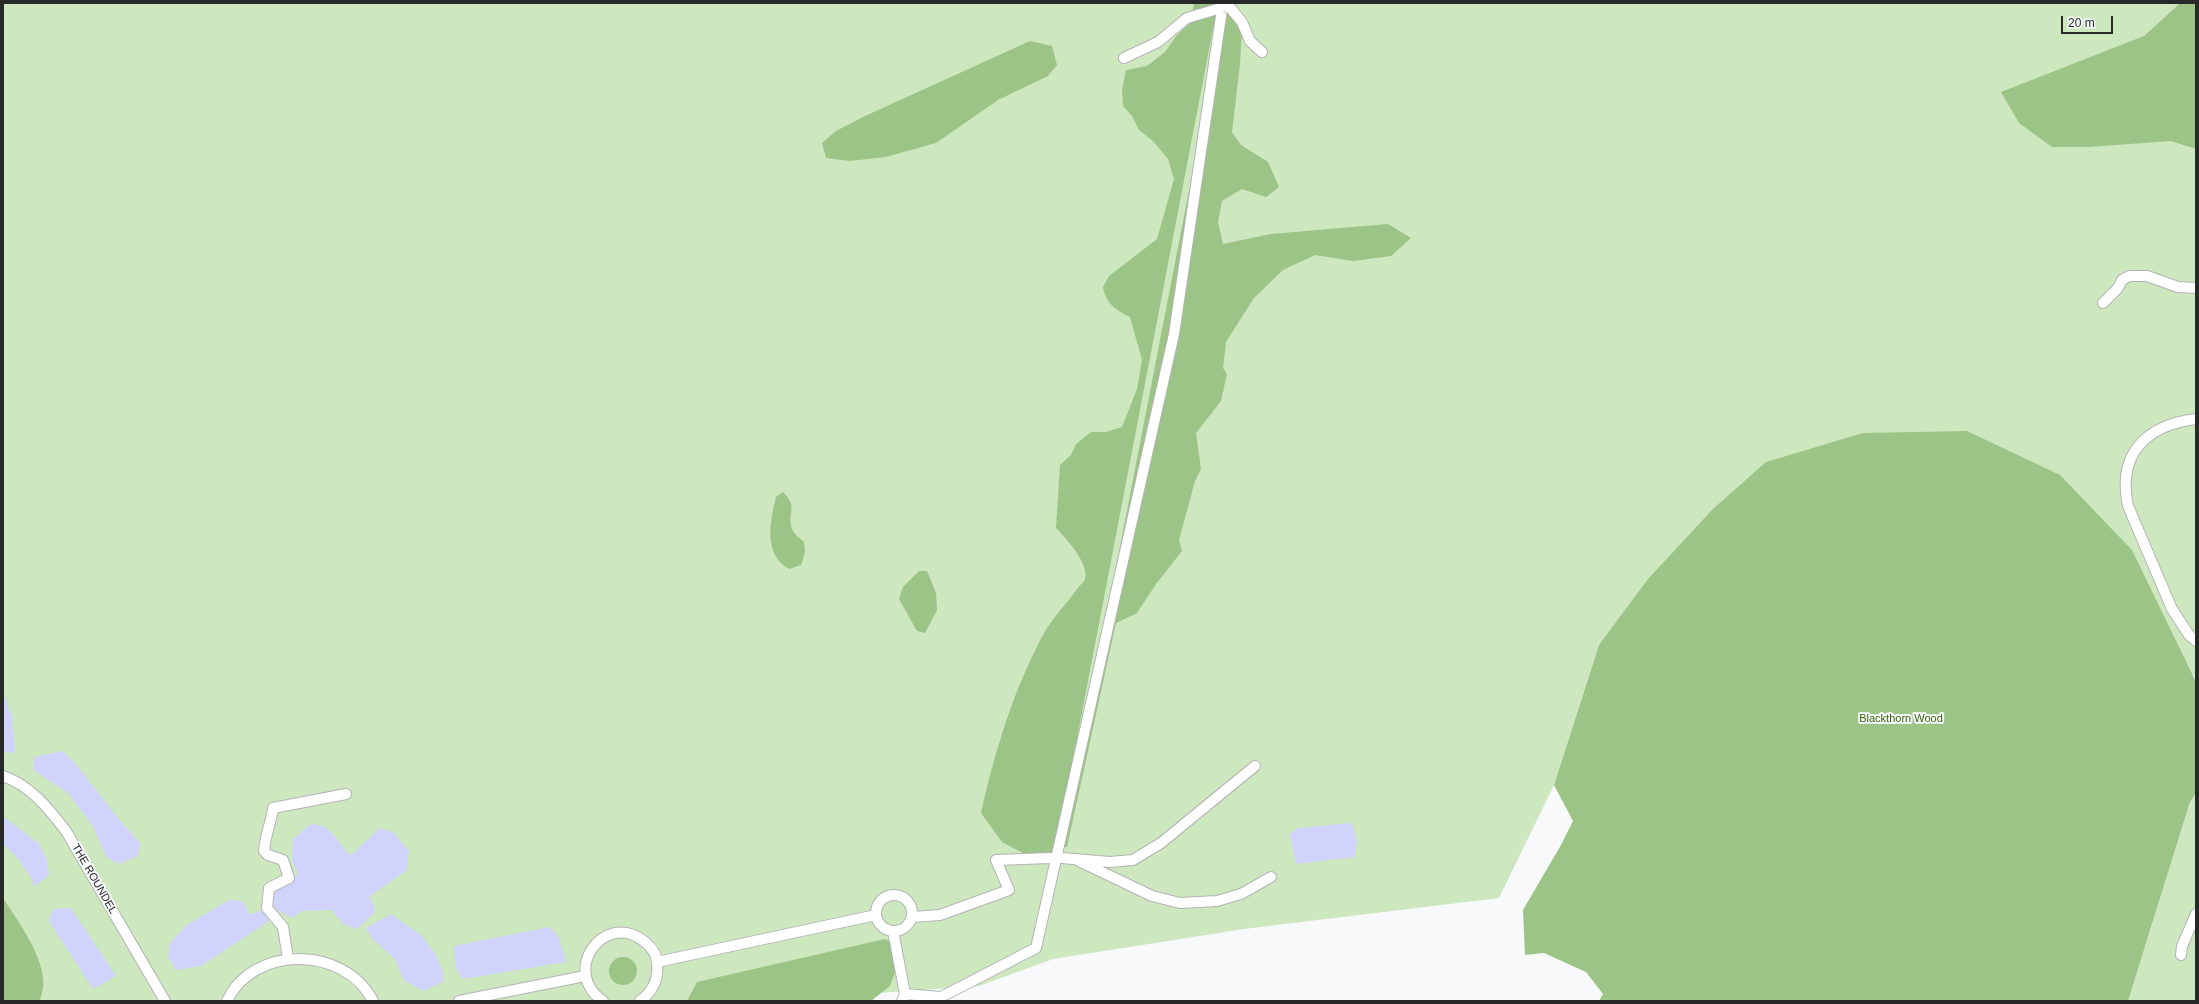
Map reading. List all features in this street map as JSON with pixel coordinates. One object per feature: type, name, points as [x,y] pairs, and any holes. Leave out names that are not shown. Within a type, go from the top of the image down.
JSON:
[{"type":"lane","points":[[893,932],[903,997],[941,997],[1036,948],[1174,334],[1222,6]]},
{"type":"lane","points":[[1124,58],[1158,42],[1187,18],[1222,6],[1228,6],[1236,14],[1242,22],[1250,41],[1262,52]]},
{"type":"lane","points":[[2103,303],[2118,288],[2122,280],[2129,276],[2147,276],[2178,287],[2196,288]]},
{"type":"lane","points":[[2196,419],[2166,425],[2151,433],[2139,445],[2128,466],[2125,492],[2128,506],[2172,609],[2189,635],[2196,642]]},
{"type":"lane","points":[[1062,858],[1110,862],[1133,860],[1161,843],[1255,766]]},
{"type":"lane","name":"THE ROUNDEL","points":[[3,776],[28,789],[49,808],[66,831],[165,1001]]},
{"type":"lane","points":[[288,959],[283,927],[267,908],[269,888],[289,878],[284,860],[268,856],[264,851],[265,834],[270,827],[273,808],[346,794]]},
{"type":"lane","points":[[912,917],[940,915],[982,902],[1009,890],[996,860],[1050,858]]},
{"type":"lane","points":[[1074,858],[1152,896],[1180,903],[1217,901],[1241,894],[1271,877]]},
{"type":"lane","points":[[895,895],[901,896],[910,905],[912,917],[905,928],[893,932],[881,926],[876,915],[879,903],[883,898],[895,895]]},
{"type":"lane","points":[[2180,955],[2182,946],[2196,914]]},
{"type":"lane","points":[[657,962],[876,915]]},
{"type":"lane","points":[[603,1001],[596,996],[589,987],[585,976],[587,959],[595,944],[604,937],[626,933],[637,936],[650,947],[657,962],[658,974],[655,985],[648,995],[640,1001]]},
{"type":"lane","points":[[218,1001],[228,998],[248,975],[272,962],[298,957],[325,961],[349,974],[368,993],[372,1001]]},
{"type":"lane","points":[[459,1001],[585,976]]},
{"type":"green space","points":[[3,3],[2180,3],[2144,36],[2196,149],[2196,682],[2194,675],[1599,645],[1554,785],[1499,898],[1244,929],[1053,959],[979,986],[879,993],[869,1001],[3,1001]]},
{"type":"green space","points":[[1194,3],[1218,3],[1055,853],[1023,853],[1002,842],[981,813],[992,767],[1006,722],[1032,656],[1055,617],[1085,580],[1086,574],[1081,559],[1056,528],[1060,465],[1071,455],[1076,444],[1091,432],[1106,432],[1122,427],[1137,389],[1142,360],[1130,317],[1112,306],[1104,293],[1103,287],[1109,276],[1157,239],[1174,179],[1168,159],[1153,141],[1139,130],[1132,116],[1123,106],[1122,90],[1126,70],[1147,66],[1165,52],[1177,35],[1191,22]]},
{"type":"green space","points":[[2180,3],[2196,3],[2196,149],[2171,141],[2089,147],[2052,147],[2019,123],[2001,92],[2144,36]]},
{"type":"green space","points":[[1229,13],[1242,29],[1240,64],[1232,132],[1241,145],[1268,162],[1279,187],[1266,197],[1242,189],[1222,201],[1218,222],[1223,244],[1271,234],[1388,224],[1411,238],[1391,256],[1353,261],[1315,255],[1283,270],[1254,298],[1226,342],[1223,368],[1227,374],[1221,401],[1196,433],[1201,469],[1195,481],[1179,540],[1182,551],[1156,584],[1137,613],[1116,623],[1067,847],[1062,846],[1223,15]]},
{"type":"green space","points":[[1030,41],[1052,46],[1057,65],[1048,76],[998,100],[936,143],[886,157],[850,161],[826,158],[822,143],[836,131],[865,116]]},
{"type":"green space","name":"Blackthorn Wood","points":[[1967,431],[2060,475],[2132,550],[2196,682],[2196,793],[2190,802],[2128,1001],[1599,1001],[1603,994],[1586,972],[1544,953],[1525,955],[1523,910],[1561,845],[1573,821],[1554,785],[1599,645],[1648,579],[1713,509],[1766,462],[1863,433]]},
{"type":"green space","points":[[783,492],[791,503],[792,507],[790,520],[793,531],[804,542],[805,552],[801,565],[789,569],[781,563],[775,555],[770,537],[776,497]]},
{"type":"green space","points":[[919,571],[927,571],[936,593],[937,610],[925,633],[917,631],[899,599],[903,587]]},
{"type":"green space","points":[[2196,793],[2196,1001],[2128,1001],[2190,802]]},
{"type":"green space","points":[[3,898],[26,934],[39,962],[43,976],[43,989],[39,1001],[3,1001]]},
{"type":"green space","points":[[885,939],[903,951],[890,986],[871,1001],[687,1001],[697,982]]},
{"type":"green space","points":[[623,957],[633,961],[637,971],[633,981],[623,985],[613,981],[609,971],[613,961]]},
{"type":"building","points":[[3,692],[12,716],[15,753],[3,752]]},
{"type":"building","points":[[62,751],[75,763],[117,817],[140,843],[138,856],[119,864],[106,857],[93,826],[68,793],[33,770],[34,757]]},
{"type":"building","points":[[3,816],[39,844],[47,860],[49,875],[34,887],[32,879],[20,861],[3,843]]},
{"type":"building","points":[[1352,823],[1357,841],[1355,857],[1296,864],[1290,834],[1298,828]]},
{"type":"building","points":[[311,824],[324,826],[332,833],[350,856],[380,828],[393,832],[409,851],[407,870],[369,897],[373,903],[375,912],[357,929],[343,924],[332,910],[302,911],[292,918],[277,910],[272,904],[275,890],[298,875],[292,860],[293,839]]},
{"type":"building","points":[[229,900],[242,901],[250,915],[262,910],[269,921],[201,966],[176,970],[168,956],[170,943],[187,925]]},
{"type":"building","points":[[71,908],[116,976],[93,989],[49,921],[53,909]]},
{"type":"building","points":[[391,914],[422,936],[435,954],[443,972],[443,982],[423,991],[404,980],[395,959],[372,938],[366,928]]},
{"type":"building","points":[[550,927],[559,938],[566,962],[463,979],[456,968],[454,946]]}]
